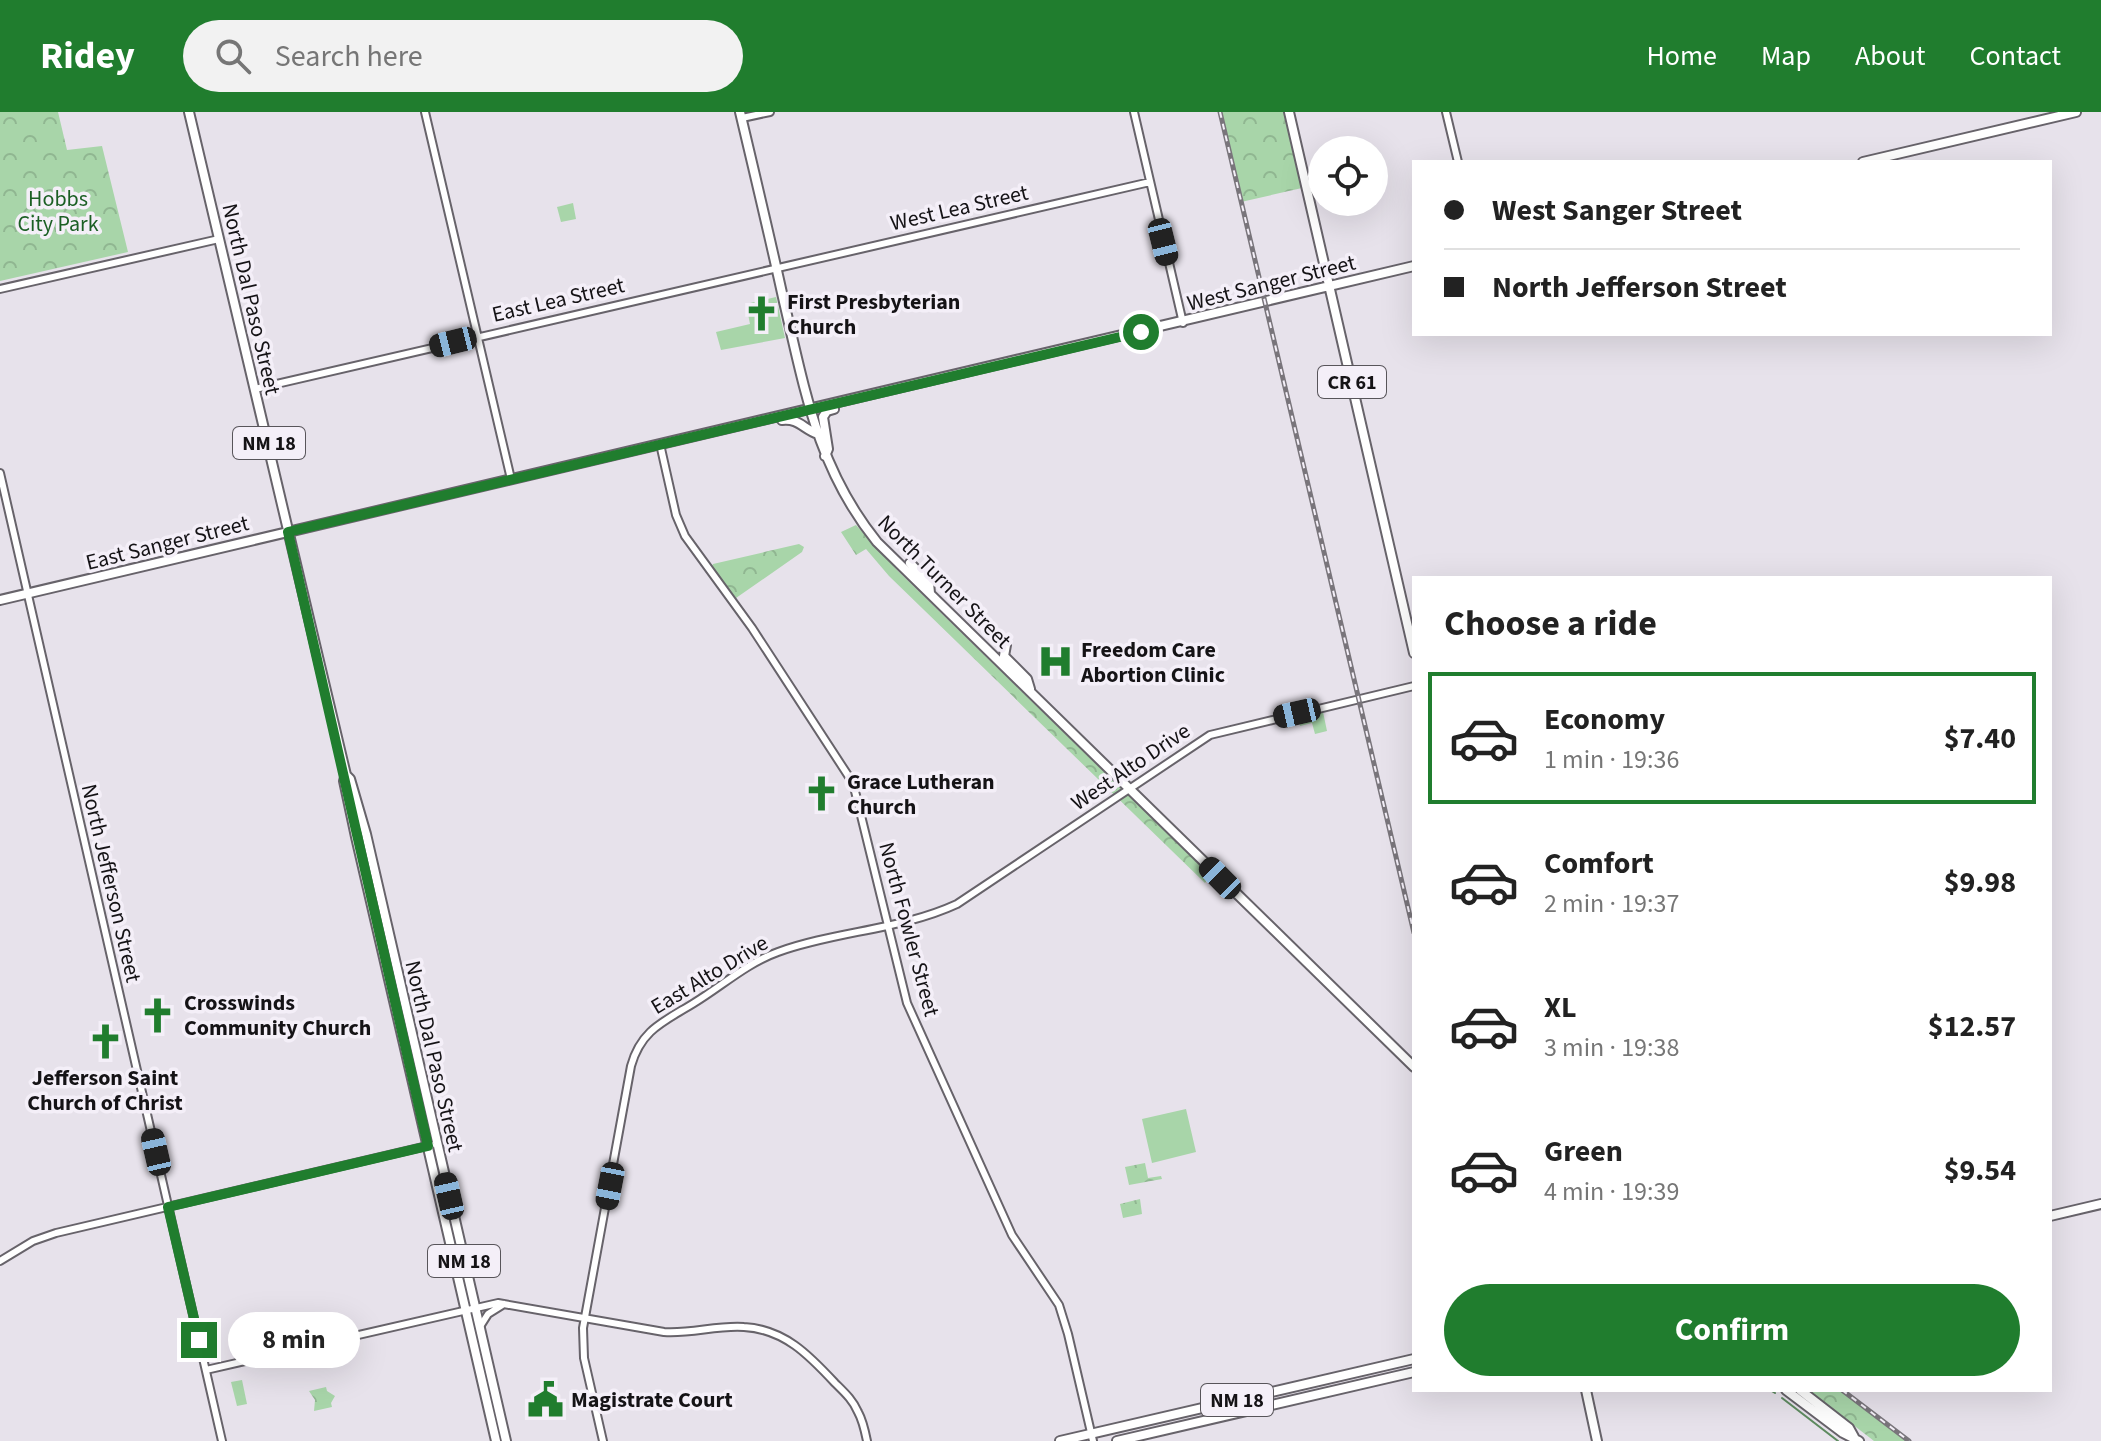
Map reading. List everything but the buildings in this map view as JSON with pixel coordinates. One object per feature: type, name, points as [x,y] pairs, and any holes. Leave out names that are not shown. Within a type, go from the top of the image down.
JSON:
[{"type":"main road","name":"North Dal Paso Street","points":[[189,112],[346,775],[344,781],[356,837],[470,1308],[496,1441]]},
{"type":"main road","name":"CR 61","points":[[1289,112],[1412,644]]},
{"type":"main road","points":[[1872,160],[2076,112]]},
{"type":"main road","name":"North Turner Street","points":[[741,115],[810,410],[825,456],[860,522],[1412,1065]]},
{"type":"main road","name":"West Sanger Street","points":[[810,410],[1412,266]]},
{"type":"main road","points":[[825,456],[828,449],[823,417],[827,411],[842,407],[850,400]]},
{"type":"main road","name":"East Sanger Street","points":[[0,600],[810,410]]},
{"type":"main road","points":[[742,426],[790,419],[818,434]]},
{"type":"main road","points":[[910,563],[929,583],[930,594]]},
{"type":"main road","points":[[1006,645],[1004,656],[1027,679],[1030,690]]},
{"type":"main road","points":[[2052,1216],[2101,1204]]},
{"type":"main road","name":"North Dal Paso Street","points":[[470,1308],[480,1329],[506,1441]]},
{"type":"main road","name":"NM 18","points":[[1060,1441],[1092,1437],[1412,1359]]},
{"type":"main road","name":"NM 18","points":[[1117,1441],[1412,1372]]},
{"type":"main road","points":[[1586,1392],[1597,1441]]},
{"type":"main road","points":[[1789,1392],[1843,1433],[1857,1439]]},
{"type":"main road","points":[[1803,1392],[1849,1428],[1857,1439]]},
{"type":"street","points":[[425,112],[511,479]]},
{"type":"street","points":[[741,115],[770,112]]},
{"type":"street","points":[[1134,112],[1183,323]]},
{"type":"street","points":[[1446,112],[1458,160]]},
{"type":"street","name":"West Lea Street","points":[[776,268],[1150,182]]},
{"type":"street","points":[[0,289],[219,239]]},
{"type":"street","name":"East Lea Street","points":[[255,389],[776,268]]},
{"type":"street","name":"North Fowler Street","points":[[660,444],[676,515],[685,536],[752,628],[853,783],[907,1003],[1018,1246],[1051,1292],[1064,1318],[1092,1437]]},
{"type":"street","name":"North Jefferson Street","points":[[0,473],[222,1441]]},
{"type":"street","name":"West Alto Drive","points":[[888,925],[939,912],[957,904],[1199,741],[1220,731],[1412,686]]},
{"type":"street","name":"East Alto Drive","points":[[603,1441],[582,1349],[634,1054],[645,1036],[747,967],[787,949],[888,925]]},
{"type":"street","points":[[0,1261],[33,1241],[56,1233],[432,1145]]},
{"type":"street","points":[[480,1329],[485,1317],[504,1304]]},
{"type":"street","points":[[206,1370],[470,1308],[504,1304],[664,1332],[747,1327],[773,1333],[809,1355],[852,1401],[861,1417],[867,1441]]},
{"type":"green space","name":"Hobbs City Park","points":[[0,112],[58,112],[67,150],[102,146],[128,252],[0,281]]},
{"type":"green space","points":[[1220,112],[1285,112],[1302,188],[1241,202]]},
{"type":"green space","points":[[573,203],[576,219],[561,222],[557,207]]},
{"type":"green space","points":[[776,297],[785,338],[721,350],[716,332],[750,324],[746,304]]},
{"type":"green space","points":[[856,525],[898,571],[1210,875],[1205,883],[889,576],[866,549],[856,555],[841,532]]},
{"type":"green space","points":[[799,544],[804,547],[802,552],[736,598],[732,597],[711,568],[713,564]]},
{"type":"green space","points":[[1323,712],[1327,731],[1315,734],[1312,723],[1300,726],[1298,718]]},
{"type":"green space","points":[[1186,1109],[1196,1152],[1152,1163],[1142,1119]]},
{"type":"green space","points":[[1145,1163],[1148,1178],[1161,1176],[1162,1179],[1129,1185],[1125,1167]]},
{"type":"green space","points":[[1140,1199],[1142,1214],[1123,1218],[1120,1204]]},
{"type":"green space","points":[[242,1380],[247,1404],[237,1406],[231,1382]]},
{"type":"green space","points":[[326,1387],[335,1396],[332,1407],[314,1411],[315,1400],[309,1391]]},
{"type":"green space","points":[[1811,1392],[1843,1392],[1907,1441],[1874,1441]]},
{"type":"waterway","points":[[1782,1398],[1838,1441]]},
{"type":"railway","points":[[1220,112],[1412,925]]},
{"type":"railway","points":[[1845,1392],[1909,1441]]},
{"type":"place","name":"First Presbyterian Church","points":[[761,314]]},
{"type":"place","name":"Freedom Care Abortion Clinic","points":[[1055,662]]},
{"type":"place","name":"Grace Lutheran Church","points":[[821,794]]},
{"type":"place","name":"Crosswinds Community Church","points":[[158,1015]]},
{"type":"place","name":"Jefferson Saint Church of Christ","points":[[105,1041]]},
{"type":"place","name":"Magistrate Court","points":[[545,1399]]},
{"type":"route","points":[[199,1340],[168,1207],[428,1146],[356,837],[344,781],[346,775],[288,532],[1141,332]]}]
